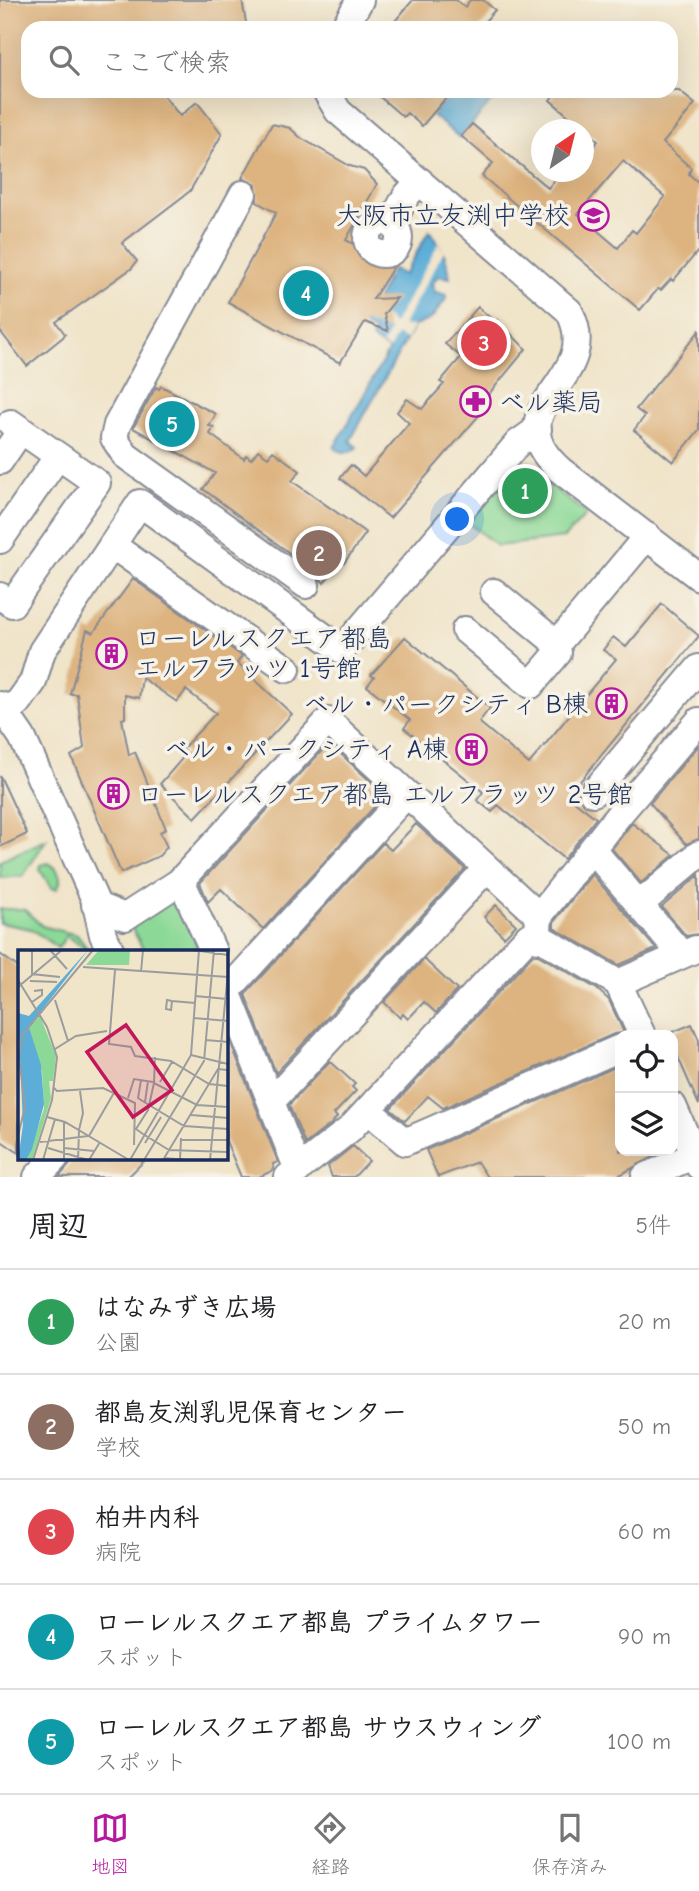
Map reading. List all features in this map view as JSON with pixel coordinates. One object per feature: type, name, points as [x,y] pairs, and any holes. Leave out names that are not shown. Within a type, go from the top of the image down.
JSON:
[{"type":"street","points":[[348,21],[360,0]]},
{"type":"street","points":[[330,98],[338,111],[561,302],[574,320],[579,339],[576,359],[543,405],[537,418],[542,447],[552,462],[699,577]]},
{"type":"street","points":[[391,224],[406,196],[420,181]]},
{"type":"street","points":[[243,194],[117,425],[114,439],[125,455],[300,581],[276,602]]},
{"type":"street","points":[[0,461],[16,427],[97,483],[12,604],[0,596]]},
{"type":"street","points":[[110,950],[103,935],[95,905],[22,737],[1,709],[18,703],[33,682],[42,651],[140,503],[342,650],[518,443],[538,429]]},
{"type":"street","points":[[0,540],[58,456]]},
{"type":"street","points":[[557,644],[646,536]]},
{"type":"street","points":[[112,545],[287,669]]},
{"type":"street","points":[[465,630],[531,685],[558,653],[557,644],[494,592]]},
{"type":"street","points":[[593,793],[699,668]]},
{"type":"street","points":[[95,905],[125,917],[180,881],[328,721],[487,868],[539,926],[618,983],[640,1030]]},
{"type":"street","points":[[228,988],[300,1172],[337,1142],[539,926],[592,849],[699,721]]},
{"type":"street","points":[[228,984],[407,794]]},
{"type":"street","points":[[592,849],[639,905],[691,951],[618,983]]},
{"type":"street","points":[[639,905],[699,854]]},
{"type":"street","points":[[271,1102],[487,868]]},
{"type":"street","points":[[180,881],[212,950]]},
{"type":"street","points":[[368,1110],[405,1142],[615,1050]]},
{"type":"street","points":[[645,1177],[697,1158],[678,1117]]},
{"type":"street","points":[[37,1177],[53,1160]]},
{"type":"green space","points":[[526,467],[587,514],[564,538],[497,546],[466,521],[512,468]]},
{"type":"green space","points":[[46,840],[23,876],[0,878],[0,861]]},
{"type":"green space","points":[[48,863],[55,867],[59,874],[57,889],[52,888],[40,870],[41,865]]},
{"type":"green space","points":[[175,894],[204,944],[191,950],[143,950],[129,922]]},
{"type":"green space","points":[[0,909],[24,909],[42,926],[77,935],[88,950],[66,936],[58,948],[31,929],[0,923]]},
{"type":"water","points":[[446,98],[494,98],[460,138],[432,115]]},
{"type":"water","points":[[429,231],[441,247],[448,265],[450,278],[438,276],[432,284],[435,292],[447,295],[446,299],[431,319],[414,326],[350,441],[357,447],[349,452],[340,451],[334,448],[389,350],[372,339],[375,332],[363,325],[387,280],[381,276],[384,271],[389,274],[393,269],[404,275]]},
{"type":"pier","points":[[439,243],[444,251],[402,326],[414,326],[406,340],[397,335],[389,350],[382,345],[390,331],[384,328],[381,314],[394,324]]},
{"type":"building","points":[[0,0],[242,0],[246,21],[21,21],[21,98],[166,98],[180,116],[197,102],[222,134],[190,191],[122,243],[137,261],[132,268],[56,322],[65,334],[63,337],[27,366],[0,331]]},
{"type":"building","points":[[413,0],[456,0],[465,7],[470,0],[483,0],[495,10],[485,21],[395,21]]},
{"type":"building","points":[[679,91],[695,104],[663,143],[691,168],[689,174],[699,183],[699,250],[673,281],[671,279],[661,290],[658,289],[640,310],[482,176],[493,163],[461,136],[472,124],[531,174],[531,182],[541,182],[548,188],[553,182],[594,182],[594,146],[598,141],[594,138],[594,119],[572,119],[550,100],[552,98],[678,98]],"holes":[[[623,161],[665,197],[636,233],[632,230],[618,248],[578,214]]]},
{"type":"building","points":[[381,98],[446,98],[422,126],[407,113],[403,117]]},
{"type":"building","points":[[272,124],[290,128],[301,138],[350,166],[364,170],[377,184],[346,240],[394,266],[373,299],[397,298],[384,314],[388,331],[365,322],[340,363],[228,302],[276,213],[257,202],[256,185],[242,178]]},
{"type":"building","points":[[478,307],[495,322],[497,320],[526,349],[484,400],[489,404],[390,518],[340,478],[351,465],[364,476],[409,423],[397,412],[407,399],[422,409],[444,384],[440,382],[461,357],[445,344]]},
{"type":"building","points":[[699,331],[699,430],[673,462],[634,430],[645,416],[636,409]]},
{"type":"building","points":[[161,386],[216,414],[209,426],[214,427],[210,434],[244,459],[246,455],[251,459],[258,450],[268,457],[273,451],[300,471],[292,481],[366,533],[344,563],[340,560],[324,583],[315,572],[203,489],[215,473],[133,428],[156,387],[159,389]]},
{"type":"building","points":[[133,579],[242,656],[237,663],[292,714],[195,818],[160,784],[187,753],[182,749],[216,713],[186,690],[177,702],[142,678],[139,698],[125,695],[125,718],[122,719],[129,755],[135,752],[166,829],[160,832],[167,847],[159,856],[121,873],[71,756],[84,748],[77,694],[70,694],[87,630],[93,633]]},
{"type":"building","points":[[662,604],[699,636],[568,796],[596,818],[564,859],[498,805],[492,812],[477,800],[483,792],[404,728],[410,720],[367,686],[374,677],[371,675],[405,637],[490,708],[479,722],[529,764],[616,659],[603,650],[613,637],[626,647]]},
{"type":"building","points":[[329,743],[385,795],[263,929],[221,889],[208,902],[200,883]]},
{"type":"building","points":[[699,745],[699,839],[686,844],[650,803]]},
{"type":"building","points":[[0,776],[27,834],[0,847]]},
{"type":"building","points":[[632,823],[674,855],[641,883],[612,849]]},
{"type":"building","points":[[416,824],[465,869],[276,1073],[245,994],[383,843],[391,850]]},
{"type":"building","points":[[592,874],[656,949],[619,965],[554,928],[554,922]]},
{"type":"building","points":[[699,875],[699,934],[686,936],[662,907]]},
{"type":"building","points":[[496,905],[516,925],[504,937],[484,917]]},
{"type":"building","points":[[0,954],[18,967],[18,1152],[0,1140]]},
{"type":"building","points":[[533,955],[538,955],[597,989],[609,1000],[623,1030],[615,1030],[615,1034],[443,1108],[428,1096],[405,1121],[390,1109]]},
{"type":"building","points":[[424,959],[457,990],[436,1013],[424,1002],[408,1019],[403,1014],[400,1018],[384,1002]]},
{"type":"building","points":[[692,1024],[699,1040],[699,1105],[678,1057],[678,1030]]},
{"type":"building","points":[[228,1036],[278,1162],[273,1164],[274,1170],[259,1177],[241,1177],[228,1146]]},
{"type":"building","points":[[330,1061],[355,1084],[352,1087],[356,1091],[334,1114],[337,1117],[331,1124],[305,1144],[289,1105]]},
{"type":"building","points":[[615,1067],[615,1156],[656,1156],[616,1177],[487,1177],[477,1162],[438,1177],[426,1150]]},
{"type":"building","points":[[353,1146],[369,1161],[354,1177],[332,1177],[328,1166]]},
{"type":"building","points":[[70,1160],[145,1160],[128,1177],[59,1177],[71,1163]]},
{"type":"place","name":"大阪市立友渕中学校","points":[[593,215]]},
{"type":"place","name":"ローレルスクエア都島 プライムタワー","points":[[306,293]]},
{"type":"place","name":"柏井内科","points":[[484,343]]},
{"type":"place","name":"ベル薬局","points":[[476,402]]},
{"type":"place","name":"ローレルスクエア都島 サウスウィング","points":[[172,424]]},
{"type":"place","name":"はなみずき広場","points":[[525,491]]},
{"type":"place","name":"都島友渕乳児保育センター","points":[[319,553]]},
{"type":"place","name":"ローレルスクエア都島 エルフラッツ 1号館","points":[[112,653]]},
{"type":"place","name":"ベル・パークシティ B棟","points":[[611,704]]},
{"type":"place","name":"ベル・パークシティ A棟","points":[[471,749]]},
{"type":"place","name":"ローレルスクエア都島 エルフラッツ 2号館","points":[[114,794]]}]
